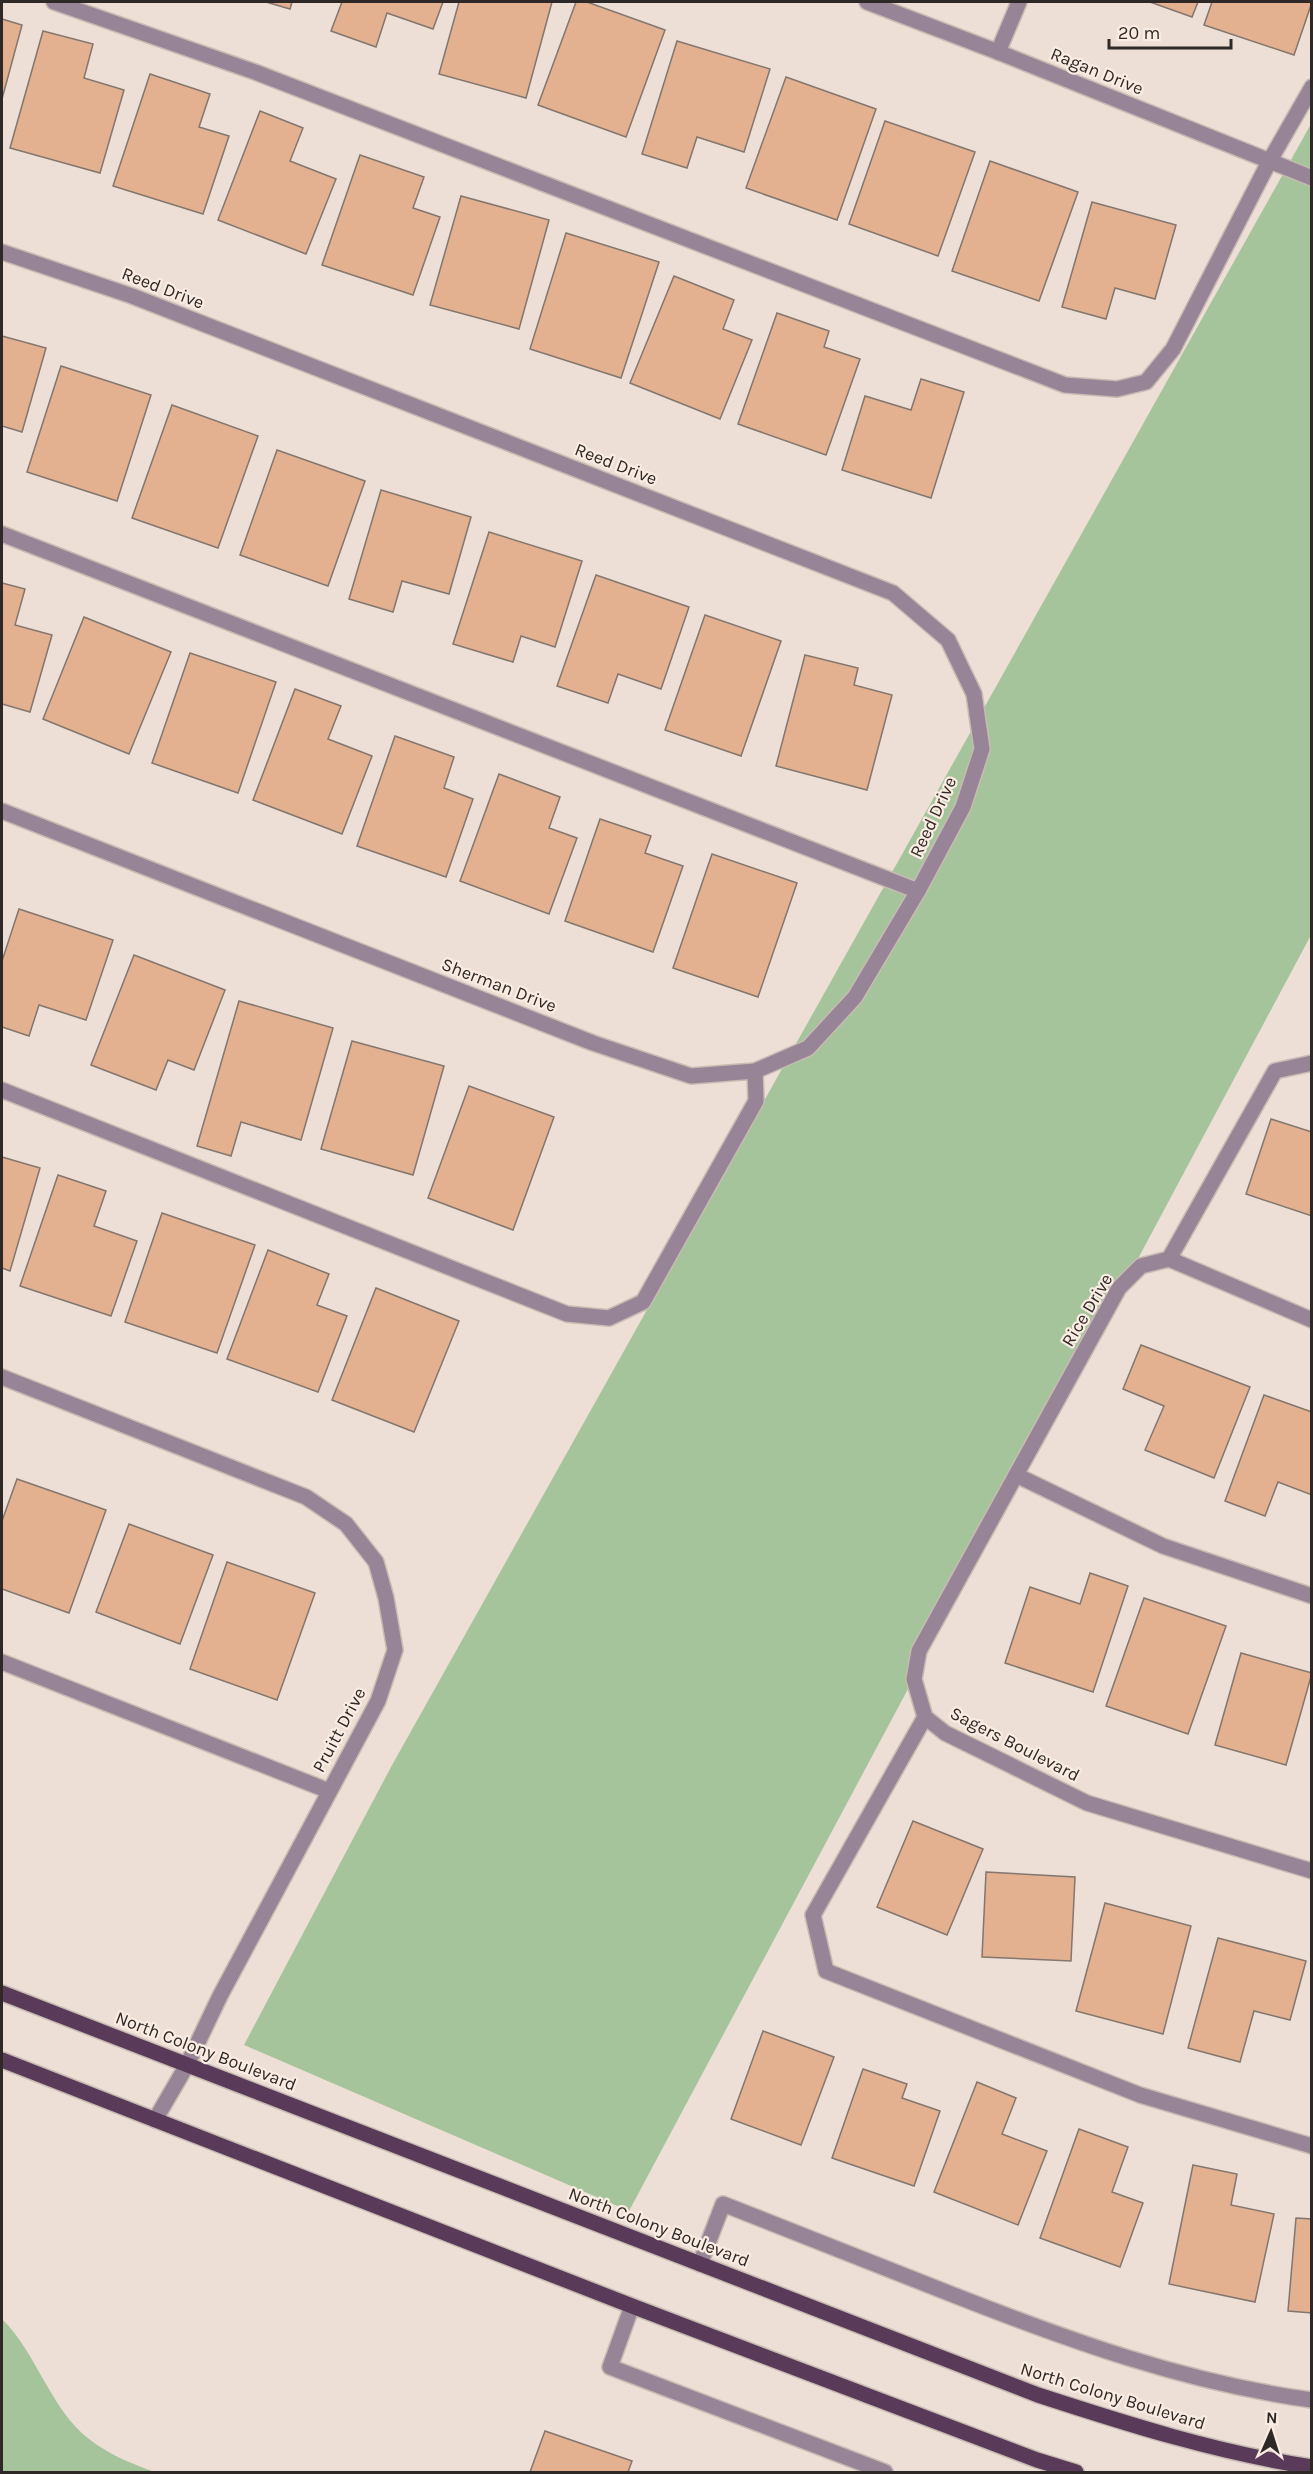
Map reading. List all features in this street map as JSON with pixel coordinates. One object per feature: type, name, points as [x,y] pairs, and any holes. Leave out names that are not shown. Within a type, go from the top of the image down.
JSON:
[{"type":"main road","name":"North Colony Boulevard","points":[[2,1993],[1059,2402],[1200,2444],[1311,2467]]},
{"type":"main road","points":[[2,2060],[632,2306],[1038,2460],[1076,2472]]},
{"type":"street","points":[[54,2],[255,72],[1065,385],[1117,389],[1146,382],[1173,350],[1269,162],[1311,87]]},
{"type":"street","name":"Ragan Drive","points":[[867,2],[1311,178]]},
{"type":"street","points":[[998,52],[1019,2]]},
{"type":"street","name":"Reed Drive","points":[[2,252],[132,296],[894,593],[948,640],[974,694],[982,749],[963,807],[918,891]]},
{"type":"street","points":[[2,534],[918,891]]},
{"type":"street","name":"Sherman Drive","points":[[2,811],[593,1043],[691,1076],[755,1071],[808,1048],[855,997],[918,891]]},
{"type":"street","points":[[1311,1063],[1275,1071],[1169,1259],[1311,1320]]},
{"type":"street","points":[[2,1090],[567,1314],[609,1318],[643,1302],[756,1101],[755,1071]]},
{"type":"street","name":"Rice Drive","points":[[1016,1475],[1119,1288],[1142,1266],[1169,1259]]},
{"type":"street","name":"Pruitt Drive","points":[[2,1377],[306,1497],[346,1524],[376,1562],[386,1598],[394,1650],[378,1701],[220,1996],[187,2065],[155,2120]]},
{"type":"street","points":[[1016,1475],[1163,1546],[1311,1596]]},
{"type":"street","name":"Sagers Boulevard","points":[[1016,1475],[919,1651],[914,1679],[925,1717],[945,1733],[1087,1803],[1311,1871]]},
{"type":"street","points":[[2,1662],[329,1791]]},
{"type":"street","points":[[925,1717],[813,1915],[826,1971],[1140,2095],[1311,2146]]},
{"type":"street","points":[[700,2264],[723,2204],[1054,2334],[1162,2369],[1265,2394],[1311,2400]]},
{"type":"street","points":[[632,2306],[610,2367],[885,2472]]},
{"type":"green space","points":[[1311,124],[1311,935],[629,2211],[244,2045],[391,1767]]},
{"type":"green space","points":[[2,2319],[25,2348],[64,2413],[76,2427],[104,2449],[155,2472],[2,2472]]},
{"type":"building","points":[[266,2],[292,2],[290,9]]},
{"type":"building","points":[[342,2],[443,2],[433,29],[387,13],[376,47],[331,31]]},
{"type":"building","points":[[459,2],[552,2],[526,98],[439,74]]},
{"type":"building","points":[[576,2],[587,2],[665,30],[626,137],[538,105]]},
{"type":"building","points":[[1150,2],[1198,2],[1192,17]]},
{"type":"building","points":[[1212,2],[1312,2],[1294,55],[1204,25]]},
{"type":"building","points":[[2,19],[22,25],[2,99]]},
{"type":"building","points":[[43,31],[93,44],[84,78],[124,90],[100,173],[10,148]]},
{"type":"building","points":[[677,41],[770,69],[744,152],[697,137],[687,168],[642,154]]},
{"type":"building","points":[[150,74],[210,94],[199,127],[229,136],[203,214],[113,186]]},
{"type":"building","points":[[786,77],[876,109],[837,220],[746,188]]},
{"type":"building","points":[[260,111],[303,128],[290,161],[336,179],[306,254],[218,220]]},
{"type":"building","points":[[885,121],[975,152],[938,256],[849,224]]},
{"type":"building","points":[[360,155],[424,177],[413,208],[440,217],[413,295],[322,265]]},
{"type":"building","points":[[990,161],[1078,192],[1039,301],[952,271]]},
{"type":"building","points":[[461,196],[549,220],[519,329],[430,305]]},
{"type":"building","points":[[1092,202],[1176,225],[1155,299],[1115,288],[1106,319],[1062,307]]},
{"type":"building","points":[[566,233],[659,262],[621,378],[530,349]]},
{"type":"building","points":[[674,276],[734,300],[723,329],[752,340],[720,419],[630,383]]},
{"type":"building","points":[[777,313],[829,331],[824,347],[860,359],[826,455],[738,424]]},
{"type":"building","points":[[2,336],[46,348],[22,432],[2,426]]},
{"type":"building","points":[[61,366],[151,395],[117,501],[27,472]]},
{"type":"building","points":[[921,379],[964,392],[931,498],[842,470],[865,396],[911,410]]},
{"type":"building","points":[[172,405],[258,436],[218,548],[132,518]]},
{"type":"building","points":[[277,450],[365,481],[328,586],[240,555]]},
{"type":"building","points":[[381,490],[471,517],[449,594],[402,581],[393,612],[349,599]]},
{"type":"building","points":[[489,532],[582,561],[555,647],[521,636],[513,662],[453,644]]},
{"type":"building","points":[[596,575],[689,607],[661,689],[618,674],[608,703],[557,686]]},
{"type":"building","points":[[2,583],[25,589],[15,625],[52,635],[30,712],[2,704]]},
{"type":"building","points":[[705,615],[781,641],[741,756],[665,730]]},
{"type":"building","points":[[84,617],[171,652],[129,754],[43,719]]},
{"type":"building","points":[[190,653],[276,682],[238,793],[152,763]]},
{"type":"building","points":[[805,655],[858,668],[854,685],[892,695],[867,790],[776,766]]},
{"type":"building","points":[[295,689],[341,706],[328,739],[372,756],[342,834],[253,800]]},
{"type":"building","points":[[395,736],[454,757],[444,788],[473,799],[446,877],[357,846]]},
{"type":"building","points":[[499,774],[560,797],[549,828],[577,838],[549,914],[460,881]]},
{"type":"building","points":[[600,819],[651,836],[645,853],[683,866],[653,952],[565,921]]},
{"type":"building","points":[[712,854],[797,883],[758,997],[673,968]]},
{"type":"building","points":[[19,909],[113,940],[86,1020],[39,1005],[29,1036],[2,1027],[2,961]]},
{"type":"building","points":[[134,955],[225,990],[194,1070],[168,1060],[156,1090],[91,1065]]},
{"type":"building","points":[[239,1001],[333,1028],[301,1140],[241,1122],[231,1156],[197,1146]]},
{"type":"building","points":[[352,1041],[444,1066],[413,1175],[321,1149]]},
{"type":"building","points":[[469,1086],[554,1117],[513,1230],[428,1198]]},
{"type":"building","points":[[1271,1119],[1312,1132],[1312,1216],[1246,1194]]},
{"type":"building","points":[[2,1157],[40,1168],[10,1271],[2,1268]]},
{"type":"building","points":[[58,1175],[106,1191],[94,1226],[137,1241],[111,1316],[20,1286]]},
{"type":"building","points":[[162,1213],[255,1245],[217,1353],[125,1322]]},
{"type":"building","points":[[268,1250],[329,1274],[317,1305],[347,1316],[318,1392],[227,1359]]},
{"type":"building","points":[[376,1288],[459,1321],[414,1432],[332,1400]]},
{"type":"building","points":[[1141,1345],[1250,1387],[1214,1478],[1145,1450],[1164,1406],[1123,1389]]},
{"type":"building","points":[[1264,1395],[1312,1412],[1312,1495],[1278,1482],[1265,1516],[1225,1501]]},
{"type":"building","points":[[17,1479],[106,1510],[69,1613],[2,1589],[2,1521]]},
{"type":"building","points":[[129,1524],[213,1555],[180,1644],[96,1612]]},
{"type":"building","points":[[227,1562],[315,1593],[277,1700],[190,1669]]},
{"type":"building","points":[[1090,1573],[1128,1586],[1093,1692],[1005,1663],[1030,1587],[1080,1604]]},
{"type":"building","points":[[1144,1598],[1226,1626],[1188,1734],[1106,1706]]},
{"type":"building","points":[[1241,1653],[1312,1673],[1286,1765],[1215,1745]]},
{"type":"building","points":[[913,1821],[983,1849],[947,1935],[877,1907]]},
{"type":"building","points":[[986,1872],[1075,1877],[1071,1961],[982,1957]]},
{"type":"building","points":[[1105,1903],[1191,1926],[1163,2034],[1076,2011]]},
{"type":"building","points":[[1218,1938],[1306,1961],[1290,2020],[1254,2011],[1240,2062],[1188,2048]]},
{"type":"building","points":[[763,2031],[834,2057],[801,2145],[731,2119]]},
{"type":"building","points":[[863,2069],[907,2084],[902,2098],[940,2111],[914,2186],[832,2158]]},
{"type":"building","points":[[977,2082],[1016,2098],[1002,2134],[1047,2151],[1018,2225],[934,2192]]},
{"type":"building","points":[[1079,2129],[1128,2147],[1112,2192],[1143,2203],[1120,2267],[1040,2238]]},
{"type":"building","points":[[1193,2165],[1237,2174],[1231,2205],[1274,2214],[1255,2302],[1169,2284]]},
{"type":"building","points":[[1296,2218],[1312,2219],[1312,2313],[1288,2311]]},
{"type":"building","points":[[545,2431],[632,2461],[628,2472],[530,2472]]}]
